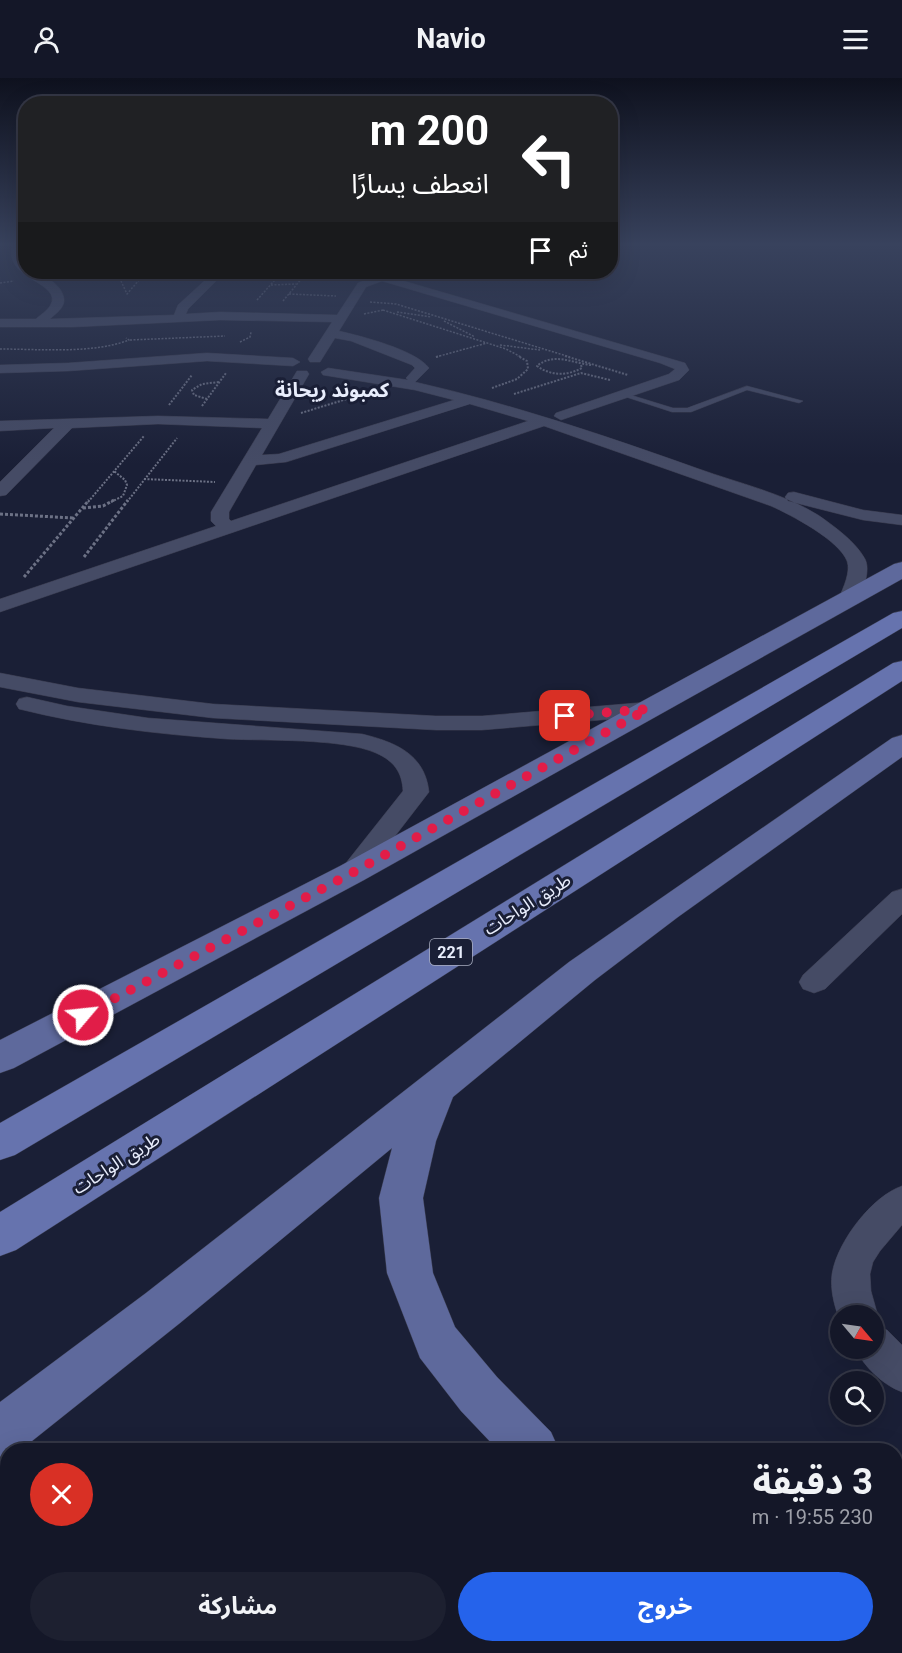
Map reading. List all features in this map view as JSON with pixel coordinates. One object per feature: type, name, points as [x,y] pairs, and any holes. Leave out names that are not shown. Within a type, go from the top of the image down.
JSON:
[{"type":"highway","points":[[0,1143],[902,618]]},
{"type":"highway","name":"طريق الواحات","points":[[0,1236],[902,669]]},
{"type":"main road","points":[[0,1058],[352,873],[902,569]]},
{"type":"main road","points":[[0,1434],[163,1308],[582,971],[657,915],[902,744]]},
{"type":"main road","points":[[437,1086],[415,1141],[401,1198],[410,1273],[437,1342],[479,1394],[527,1443]]},
{"type":"street","points":[[38,324],[44,318]]},
{"type":"street","points":[[0,322],[38,324],[149,318]]},
{"type":"street","points":[[201,318],[238,321],[254,318]]},
{"type":"street","points":[[229,528],[219,517],[274,422],[294,368],[315,359],[340,319],[328,318]]},
{"type":"street","points":[[524,318],[655,357],[680,366],[682,370],[680,374],[656,384],[561,416]]},
{"type":"street","points":[[332,334],[354,338],[417,362],[422,368],[413,378]]},
{"type":"street","points":[[315,359],[326,361],[331,369],[484,396],[543,421],[590,431],[674,461],[777,502],[812,519],[843,544],[857,561],[857,574],[849,598]]},
{"type":"street","points":[[0,374],[64,372],[205,360]]},
{"type":"street","points":[[0,369],[205,360],[235,360],[294,368],[331,369],[413,378],[561,416],[590,431]]},
{"type":"street","points":[[250,461],[280,459],[484,396]]},
{"type":"street","points":[[0,426],[158,420],[274,422]]},
{"type":"street","points":[[0,606],[543,421]]},
{"type":"street","points":[[0,491],[67,424]]},
{"type":"street","points":[[674,461],[847,512],[902,520]]},
{"type":"street","points":[[847,512],[901,501]]},
{"type":"street","points":[[6,690],[78,695],[213,711],[436,723],[482,723],[648,709]]},
{"type":"street","points":[[6,690],[65,712],[133,724],[207,732],[351,740],[373,744],[393,752],[412,770],[416,792],[352,873]]},
{"type":"street","points":[[814,982],[902,898]]},
{"type":"street","points":[[855,1305],[851,1288],[854,1260],[867,1238],[902,1201]]},
{"type":"street","points":[[884,1354],[902,1373]]},
{"type":"lane","points":[[624,395],[678,411],[688,410],[747,388],[799,401]]},
{"type":"path","points":[[22,579],[158,420],[240,318]]},
{"type":"path","points":[[64,584],[269,318]]},
{"type":"path","points":[[410,318],[487,343],[524,358],[529,364],[527,372]]},
{"type":"path","points":[[443,318],[487,343],[554,352],[559,359]]},
{"type":"path","points":[[444,318],[656,384]]},
{"type":"path","points":[[219,345],[238,342],[251,335],[238,321]]},
{"type":"path","points":[[0,349],[94,346],[129,340],[225,336]]},
{"type":"path","points":[[123,337],[129,340]]},
{"type":"path","points":[[417,362],[487,343]]},
{"type":"path","points":[[541,370],[537,366],[540,363],[559,359],[571,360],[581,365],[597,365]]},
{"type":"path","points":[[484,396],[527,372],[541,370],[562,373],[579,370],[581,365]]},
{"type":"path","points":[[562,373],[564,379]]},
{"type":"path","points":[[484,396],[588,373],[639,389]]},
{"type":"path","points":[[181,389],[192,390],[202,384],[219,382]]},
{"type":"path","points":[[192,390],[194,395],[207,399]]},
{"type":"path","points":[[274,422],[366,393]]},
{"type":"path","points":[[114,471],[125,480],[127,485],[123,496]]},
{"type":"path","points":[[144,479],[237,483]]},
{"type":"path","points":[[82,508],[103,506],[123,496],[130,496]]},
{"type":"path","points":[[0,514],[74,518]]},
{"type":"district","name":"كمبوند ريحانة","points":[[332,390]]},
{"type":"route","points":[[83,1015],[352,873],[648,709],[565,716]]}]
